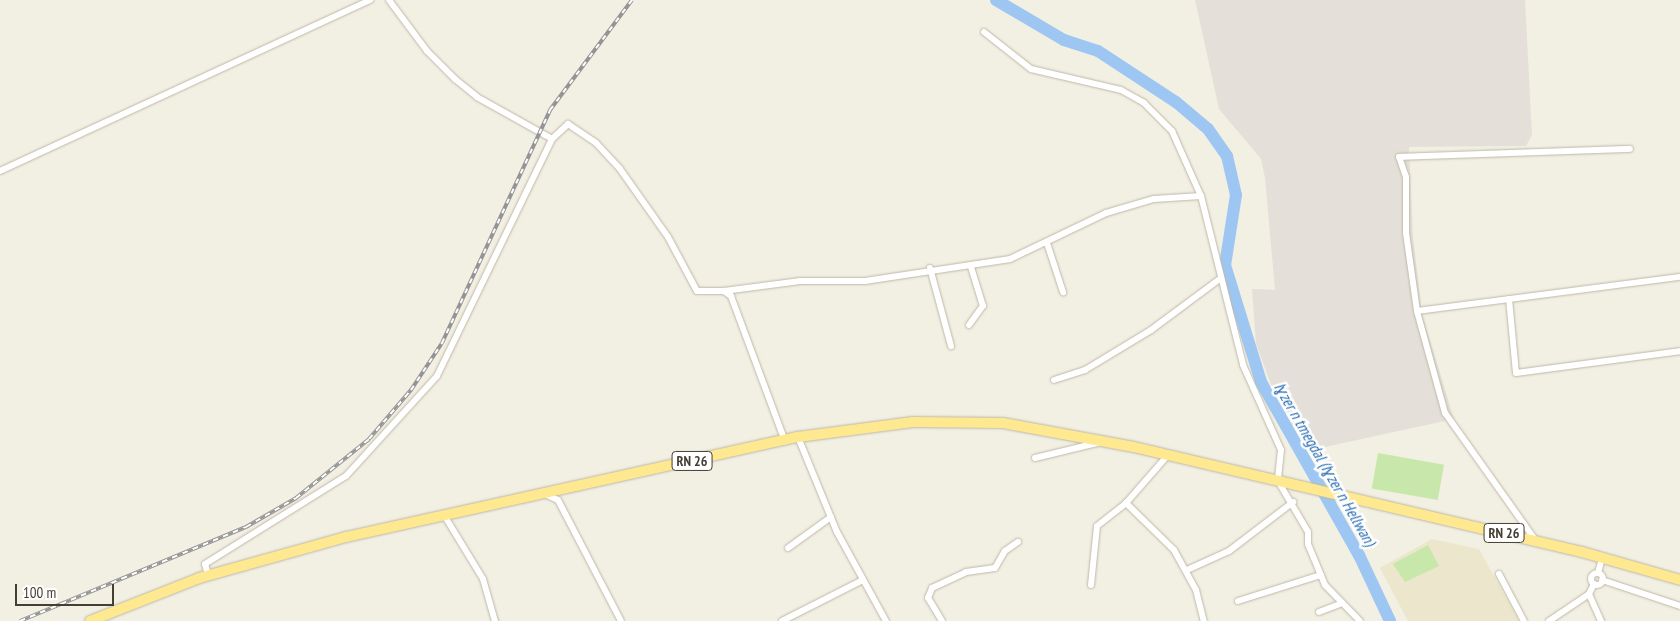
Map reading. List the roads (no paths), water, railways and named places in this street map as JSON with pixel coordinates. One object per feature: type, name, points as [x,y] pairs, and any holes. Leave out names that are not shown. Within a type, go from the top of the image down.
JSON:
[{"type":"main road","name":"RN 26","points":[[90,621],[111,617],[208,576],[444,515],[798,437],[948,422],[1018,424],[1104,441],[1306,486],[1536,541],[1680,580]]},
{"type":"street","points":[[0,171],[370,0]]},
{"type":"street","points":[[389,0],[427,51],[455,79],[477,97],[552,139]]},
{"type":"street","points":[[984,32],[1031,69],[1121,90],[1144,104],[1172,131],[1201,196],[1243,365],[1281,450],[1278,481],[1293,502],[1321,575],[1342,603],[1360,621]]},
{"type":"street","points":[[208,576],[205,564],[346,476],[437,376],[552,139],[568,124],[596,143],[642,198],[698,291],[724,291],[800,281],[865,281],[930,268],[971,267],[1010,259],[1047,244],[1106,212],[1154,199],[1201,196]]},
{"type":"street","points":[[1536,541],[1444,413],[1417,311],[1406,233],[1406,178],[1399,157],[1630,149]]},
{"type":"street","points":[[1047,244],[1063,292]]},
{"type":"street","points":[[969,325],[983,306],[971,267]]},
{"type":"street","points":[[930,268],[951,346]]},
{"type":"street","points":[[1417,311],[1680,277]]},
{"type":"street","points":[[1054,380],[1085,370],[1151,330],[1221,278]]},
{"type":"street","points":[[724,291],[739,312],[785,441]]},
{"type":"street","points":[[1509,299],[1516,373],[1680,351]]},
{"type":"street","points":[[798,437],[831,517],[861,581],[886,621]]},
{"type":"street","points":[[1035,458],[1081,450],[1104,441]]},
{"type":"street","points":[[1091,585],[1097,526],[1126,504],[1168,455]]},
{"type":"street","points":[[544,494],[558,500],[621,621]]},
{"type":"street","points":[[1187,570],[1229,551],[1293,502]]},
{"type":"street","points":[[1126,504],[1165,539],[1187,570],[1204,621]]},
{"type":"street","points":[[444,515],[483,579],[495,621]]},
{"type":"street","points":[[788,548],[831,517]]},
{"type":"street","points":[[942,621],[928,598],[932,588],[966,572],[995,568],[1005,551],[1018,542]]},
{"type":"street","points":[[1602,558],[1598,573],[1602,580],[1680,606]]},
{"type":"street","points":[[1594,584],[1592,576],[1598,573]]},
{"type":"street","points":[[1499,574],[1524,621]]},
{"type":"street","points":[[1238,601],[1321,575]]},
{"type":"street","points":[[1549,621],[1589,594],[1594,584],[1602,580]]},
{"type":"street","points":[[782,621],[861,581]]},
{"type":"street","points":[[1589,594],[1601,621]]},
{"type":"street","points":[[1319,612],[1342,603]]},
{"type":"waterway","name":"Iɣzer n tmegdal (Iɣzer n Hellwan)","points":[[996,0],[1064,40],[1098,51],[1176,102],[1208,129],[1227,156],[1236,195],[1225,265],[1261,382],[1359,555],[1390,621]]},
{"type":"railway","points":[[20,621],[246,527],[296,498],[369,439],[411,390],[442,343],[550,110],[632,0]]}]
